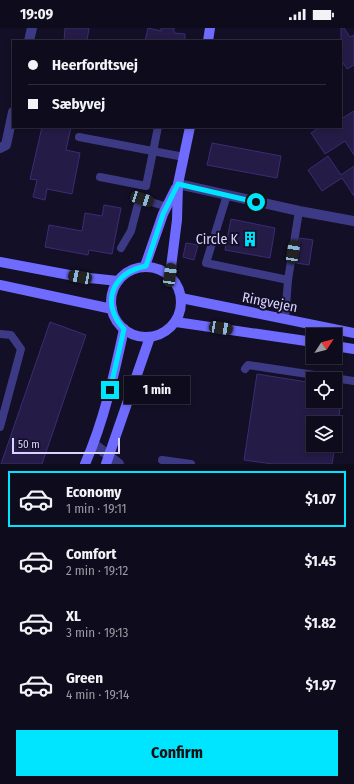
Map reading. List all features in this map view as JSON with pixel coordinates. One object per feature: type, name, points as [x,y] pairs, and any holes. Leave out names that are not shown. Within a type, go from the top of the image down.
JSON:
[{"type":"main road","points":[[208,40],[210,28]]},
{"type":"main road","points":[[170,275],[178,220],[178,184],[190,128]]},
{"type":"main road","points":[[146,266],[167,207],[178,184]]},
{"type":"main road","points":[[0,262],[80,277],[118,281]]},
{"type":"main road","points":[[146,266],[163,270],[170,275],[178,286],[181,298],[179,314],[176,322],[164,332],[150,337],[132,334],[124,329],[114,316],[112,309],[111,299],[113,290],[118,281],[125,273],[135,268],[146,266]]},
{"type":"main road","points":[[0,285],[112,309]]},
{"type":"main road","name":"Ringvejen","points":[[181,298],[354,333]]},
{"type":"main road","points":[[176,322],[306,341]]},
{"type":"main road","points":[[85,464],[94,444],[114,376],[124,329]]},
{"type":"main road","points":[[108,460],[150,337]]},
{"type":"main road","points":[[342,347],[354,349]]},
{"type":"street","points":[[29,40],[32,28]]},
{"type":"street","points":[[0,148],[6,146],[12,117]]},
{"type":"street","points":[[178,184],[300,211],[354,221]]},
{"type":"street","points":[[94,444],[108,460],[119,464]]},
{"type":"lane","points":[[100,177],[146,186],[158,128]]},
{"type":"lane","points":[[79,136],[184,157]]},
{"type":"lane","points":[[226,195],[206,264],[288,280]]},
{"type":"lane","points":[[121,248],[131,231],[138,204],[142,199],[167,207]]},
{"type":"lane","points":[[285,319],[288,280],[300,211]]},
{"type":"lane","points":[[0,334],[12,335],[20,349],[0,427]]},
{"type":"lane","points":[[245,369],[248,365],[354,381]]},
{"type":"lane","points":[[162,460],[191,464]]},
{"type":"building","points":[[65,28],[89,28],[87,40],[64,40]]},
{"type":"building","points":[[148,28],[161,31],[161,28],[174,28],[174,33],[185,34],[185,40],[145,40]]},
{"type":"building","points":[[341,28],[344,28],[350,37],[354,35],[354,65],[347,69],[342,62]]},
{"type":"building","points":[[354,111],[354,155],[345,141],[325,154],[311,133],[318,128],[342,128],[342,118]]},
{"type":"building","points":[[42,128],[71,128],[66,150],[80,153],[72,194],[47,189],[45,200],[33,197],[37,180],[30,179]]},
{"type":"building","points":[[212,143],[281,156],[277,178],[207,165]]},
{"type":"building","points":[[328,156],[341,175],[354,166],[354,196],[342,178],[322,191],[308,170]]},
{"type":"building","points":[[104,205],[121,208],[112,254],[89,250],[88,255],[45,247],[49,225],[82,231],[85,213],[102,216]]},
{"type":"building","name":"Circle K","points":[[231,219],[275,228],[270,258],[225,250]]},
{"type":"building","points":[[300,238],[313,240],[309,265],[296,263]]},
{"type":"building","points":[[186,243],[198,245],[194,260],[183,257]]},
{"type":"building","points":[[50,322],[86,335],[42,464],[1,464]]},
{"type":"building","points":[[257,374],[306,382],[306,408],[340,408],[339,416],[306,416],[306,452],[334,452],[332,464],[273,464],[244,460]]},
{"type":"place","name":"Circle K","points":[[250,239]]},
{"type":"route","points":[[110,390],[124,329],[118,323],[112,309],[111,299],[113,290],[125,273],[135,268],[146,266],[163,214],[178,184],[256,202]]}]
